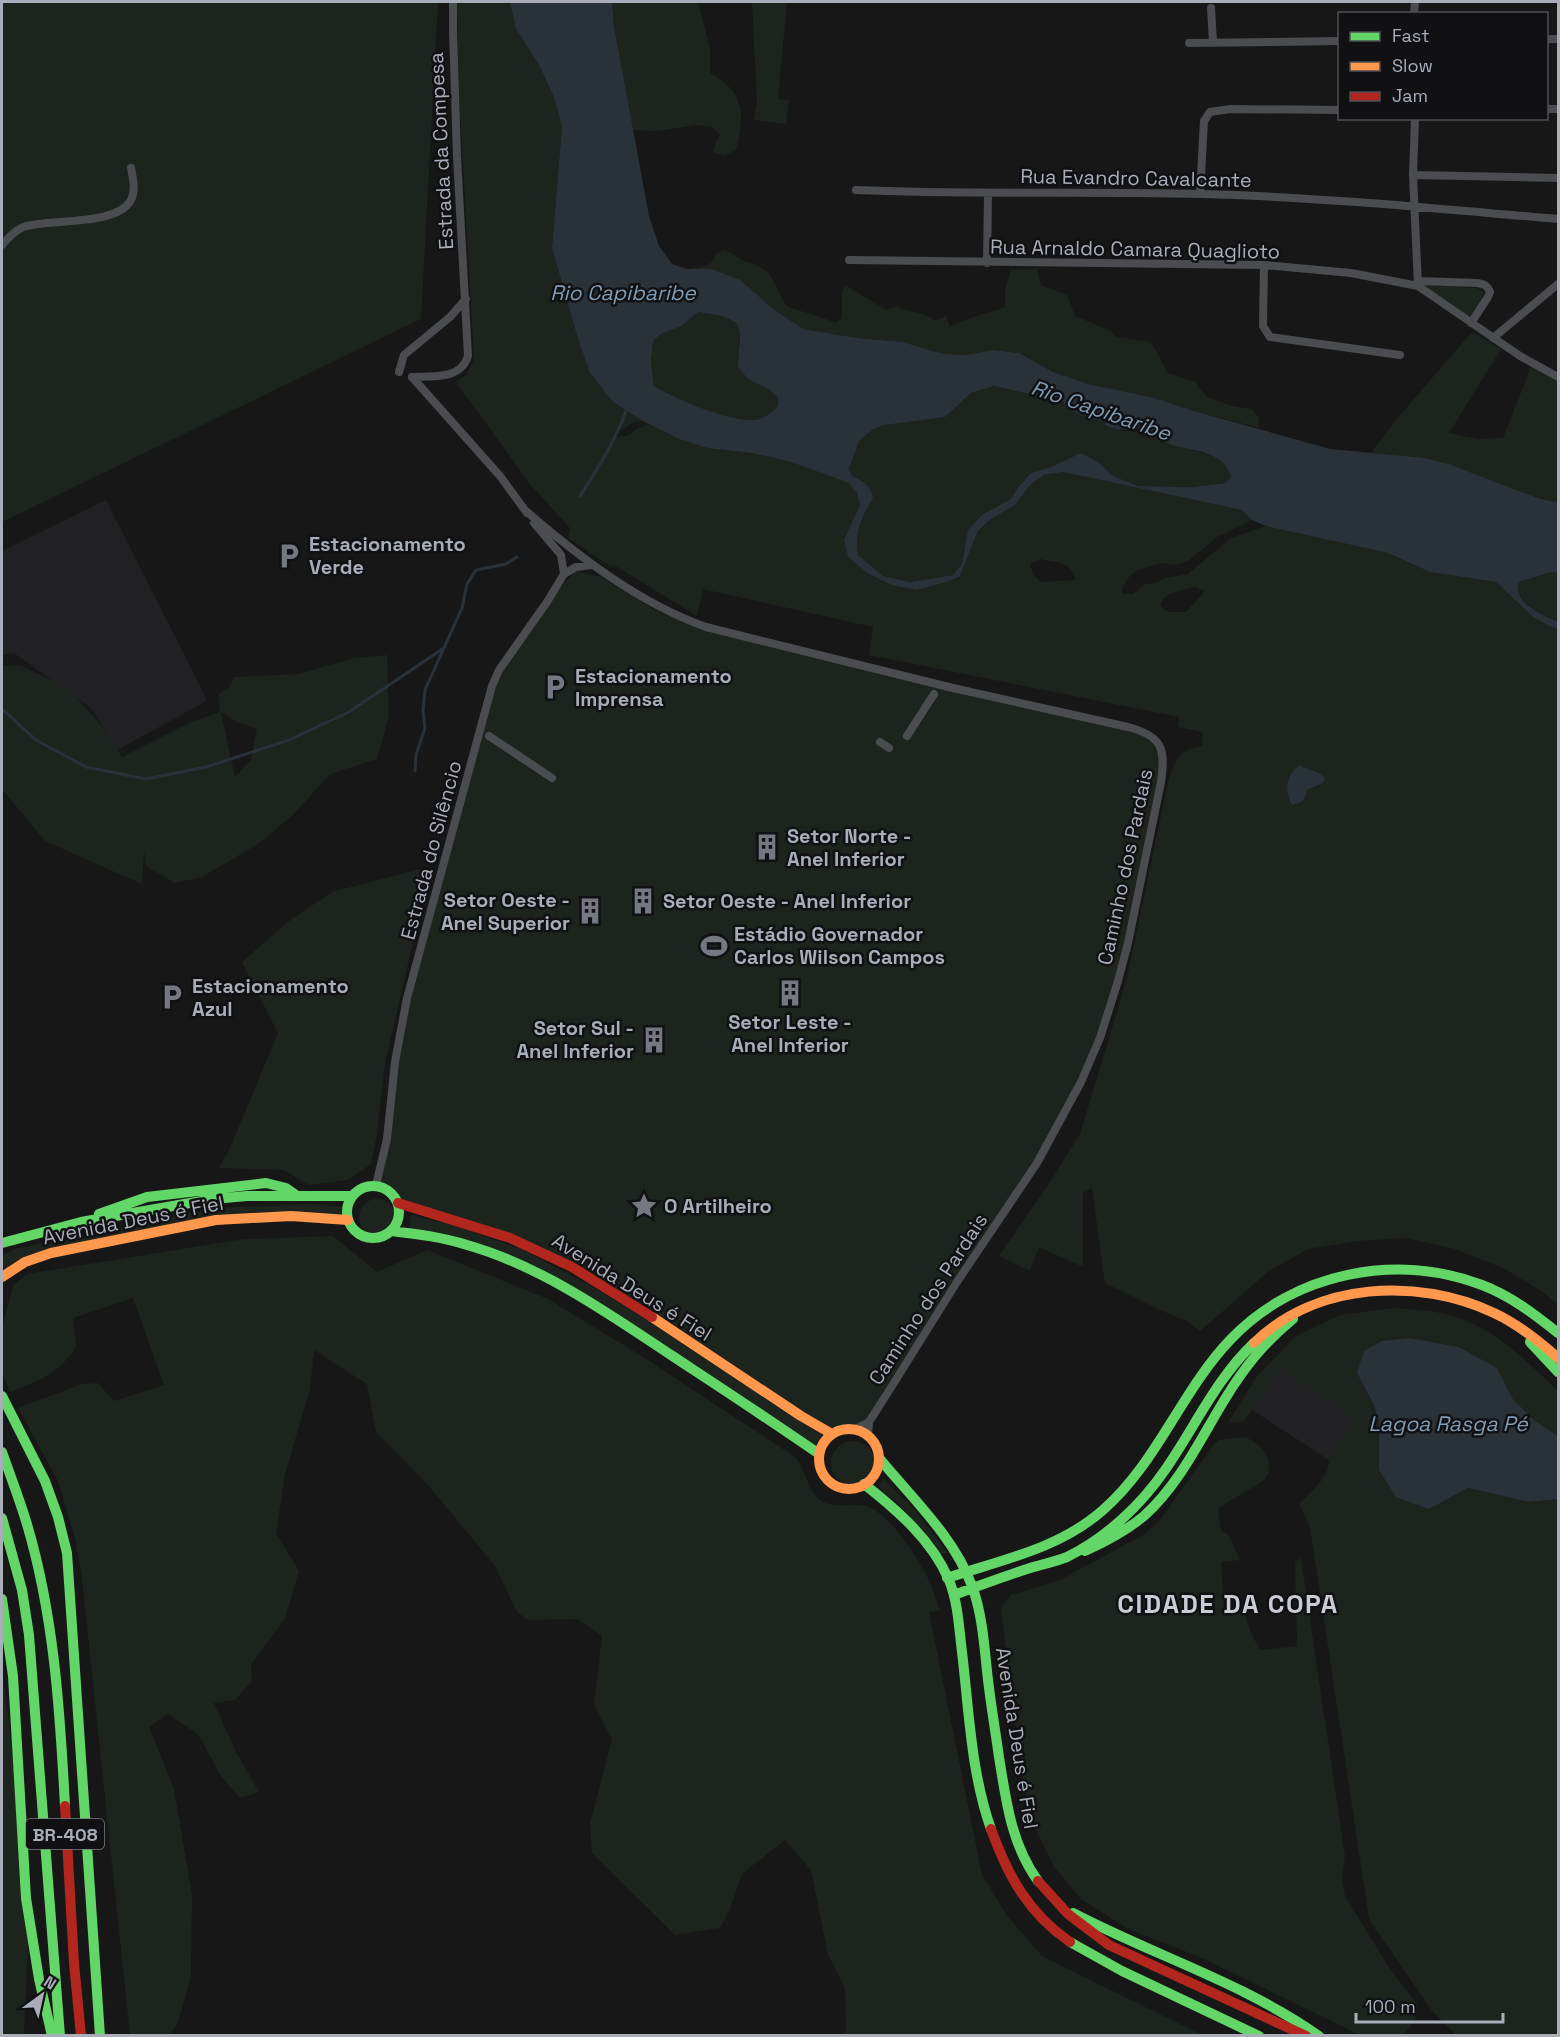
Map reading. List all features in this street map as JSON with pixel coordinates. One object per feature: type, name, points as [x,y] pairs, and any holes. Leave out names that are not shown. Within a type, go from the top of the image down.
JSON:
[{"type":"main road","points":[[376,1185],[391,1192],[398,1203],[399,1218],[392,1231],[376,1238],[358,1234],[348,1220],[346,1211],[352,1196],[358,1190],[376,1185]]},
{"type":"main road","name":"Avenida Deus é Fiel","points":[[2,1243],[81,1222],[213,1199],[247,1196],[352,1196]]},
{"type":"main road","name":"Avenida Deus é Fiel","points":[[398,1203],[510,1238],[572,1267],[832,1434]]},
{"type":"main road","name":"Avenida Deus é Fiel","points":[[2,1277],[25,1262],[51,1253],[206,1221],[291,1216],[348,1220]]},
{"type":"main road","name":"Avenida Deus é Fiel","points":[[392,1231],[437,1236],[465,1244],[511,1262],[565,1288],[634,1330],[819,1454]]},
{"type":"main road","points":[[947,1578],[1056,1543],[1104,1509],[1131,1482],[1157,1448],[1209,1366],[1231,1339],[1250,1320],[1272,1304],[1299,1290],[1336,1276],[1368,1270],[1399,1268],[1431,1270],[1464,1278],[1492,1289],[1519,1303],[1558,1333]]},
{"type":"main road","points":[[954,1595],[1065,1558],[1102,1534],[1147,1494],[1158,1480],[1227,1371],[1252,1343],[1276,1323],[1311,1305],[1370,1291],[1400,1289],[1429,1292],[1490,1310],[1508,1320],[1558,1358]]},
{"type":"main road","points":[[1508,1320],[1558,1372]]},
{"type":"main road","points":[[2,1396],[45,1481],[58,1517],[67,1553],[100,2036]]},
{"type":"main road","points":[[855,1429],[868,1436],[879,1458],[875,1473],[864,1484],[848,1488],[832,1483],[821,1471],[819,1454],[826,1439],[832,1434],[841,1430],[855,1429]]},
{"type":"main road","name":"BR-408","points":[[2,1452],[35,1551],[51,1633],[62,1761],[71,1939],[81,2036]]},
{"type":"main road","name":"Avenida Deus é Fiel","points":[[879,1458],[937,1528],[966,1571],[980,1619],[999,1758],[1013,1832],[1034,1875],[1059,1906],[1082,1927],[1109,1945],[1306,2036]]},
{"type":"main road","name":"Avenida Deus é Fiel","points":[[864,1484],[888,1503],[913,1529],[936,1558],[954,1595],[987,1818],[1002,1861],[1021,1894],[1053,1930],[1094,1958],[1260,2036]]},
{"type":"main road","name":"BR-408","points":[[2,1518],[22,1590],[29,1635],[60,2036]]},
{"type":"main road","points":[[2,1599],[13,1676],[26,1898],[39,1979],[52,2036]]},
{"type":"main road","points":[[1059,1906],[1109,1932],[1265,2001],[1295,2018],[1319,2036]]},
{"type":"street","name":"Estrada da Compesa","points":[[453,2],[458,156],[468,336],[465,364],[453,374],[412,377],[500,476],[526,511]]},
{"type":"street","points":[[1211,8],[1213,43]]},
{"type":"street","points":[[1189,43],[1338,41]]},
{"type":"street","points":[[1200,194],[1204,121],[1210,112],[1230,109],[1338,110]]},
{"type":"street","points":[[1415,120],[1413,175],[1419,283],[1493,338],[1558,377]]},
{"type":"street","points":[[2,245],[24,227],[90,219],[124,209],[131,200],[134,188],[131,168]]},
{"type":"street","points":[[1413,175],[1558,178]]},
{"type":"street","name":"Rua Evandro Cavalcante","points":[[856,190],[1200,194],[1415,206],[1558,219]]},
{"type":"street","points":[[987,263],[988,193]]},
{"type":"street","name":"Rua Arnaldo Camara Quaglioto","points":[[849,260],[1264,265],[1351,273],[1419,283]]},
{"type":"street","points":[[1264,265],[1263,326],[1270,337],[1400,355]]},
{"type":"street","points":[[1419,283],[1477,283],[1488,288],[1490,292],[1488,297],[1471,323]]},
{"type":"street","points":[[1493,338],[1558,284]]},
{"type":"street","points":[[399,372],[404,355],[450,317],[466,299]]},
{"type":"street","points":[[526,511],[561,555],[564,574],[576,567],[592,565]]},
{"type":"street","name":"Caminho dos Pardais","points":[[526,511],[592,565],[671,613],[706,627],[935,684],[1128,726],[1152,736],[1158,741],[1163,752],[1161,782],[1128,943],[1100,1038],[1081,1082],[1037,1163],[957,1282],[868,1422],[855,1429]]},
{"type":"street","name":"Estrada do Silêncio","points":[[376,1185],[387,1139],[394,1062],[407,998],[492,687],[499,670],[564,574]]},
{"type":"street","points":[[907,736],[934,694]]},
{"type":"street","points":[[489,736],[552,778]]},
{"type":"street","points":[[880,742],[890,748]]},
{"type":"street","points":[[868,1422],[868,1436]]},
{"type":"shaded area","points":[[2,2],[438,2],[421,319],[2,522]]},
{"type":"shaded area","points":[[457,2],[510,2],[516,29],[539,65],[554,97],[562,126],[552,248],[578,339],[590,373],[613,402],[643,421],[635,422],[614,432],[618,437],[630,435],[634,430],[649,424],[679,439],[707,448],[753,453],[791,462],[849,483],[857,493],[860,505],[844,540],[848,557],[892,585],[960,576],[978,531],[991,519],[1015,505],[1030,485],[1044,475],[1063,472],[1242,510],[1252,520],[1217,537],[1188,561],[1175,565],[1161,563],[1138,570],[1129,577],[1122,588],[1123,594],[1133,594],[1146,584],[1157,583],[1164,578],[1188,574],[1231,538],[1266,526],[1388,553],[1430,572],[1496,582],[1533,617],[1558,629],[1558,1305],[1543,1292],[1505,1269],[1455,1249],[1406,1238],[1357,1241],[1308,1249],[1269,1271],[1200,1331],[1187,1321],[1105,1283],[1092,1188],[1083,1193],[1083,1267],[1039,1247],[1030,1271],[999,1256],[1080,1134],[1126,982],[1169,778],[1174,765],[1184,752],[1202,746],[1203,732],[1178,727],[1179,717],[869,655],[873,627],[703,589],[697,616],[614,565],[611,567],[568,538],[570,528],[530,484],[456,382],[467,374],[474,360],[459,94]],"holes":[[[1040,559],[1066,565],[1076,580],[1041,582],[1033,574],[1030,564]],[[1196,587],[1204,592],[1186,612],[1169,612],[1160,606],[1165,597],[1180,590]],[[1300,766],[1325,778],[1323,783],[1307,790],[1306,798],[1292,805],[1288,794],[1291,780]]]},
{"type":"shaded area","points":[[612,2],[698,2],[710,48],[710,73],[730,88],[739,106],[741,126],[736,150],[724,156],[713,152],[720,135],[713,127],[696,125],[658,131],[633,130],[614,26]]},
{"type":"shaded area","points":[[752,2],[787,2],[778,99],[789,100],[786,124],[754,120],[757,103]]},
{"type":"shaded area","points":[[723,250],[769,273],[786,306],[835,323],[842,318],[842,292],[845,285],[886,310],[897,306],[935,321],[946,316],[950,327],[1005,307],[1005,290],[1011,270],[1037,269],[1041,285],[1067,295],[1075,316],[1111,331],[1116,337],[1151,342],[1168,373],[1195,382],[1207,397],[1232,406],[1252,409],[1259,418],[1259,428],[1155,398],[1088,384],[1053,372],[1019,353],[994,350],[965,355],[943,354],[903,342],[857,338],[803,329],[772,308],[687,269],[701,267],[712,262],[716,254]]},
{"type":"shaded area","points":[[1424,284],[1477,288],[1483,291],[1484,297],[1469,317]]},
{"type":"shaded area","points":[[698,312],[722,316],[737,323],[740,333],[738,343],[748,379],[770,390],[778,397],[778,406],[768,415],[755,420],[744,420],[718,414],[654,386],[651,363],[653,341],[662,333],[680,327]]},
{"type":"shaded area","points":[[1472,332],[1501,349],[1449,433],[1478,439],[1503,438],[1531,367],[1558,382],[1558,502],[1445,468],[1371,453],[1395,421]]},
{"type":"shaded area","points":[[994,386],[1065,402],[1089,412],[1098,408],[1106,413],[1105,420],[1122,431],[1147,431],[1171,444],[1216,457],[1229,469],[1231,477],[1226,483],[1193,487],[1138,486],[1113,476],[1101,464],[1068,459],[1031,473],[1011,499],[982,514],[963,551],[962,564],[953,575],[910,582],[883,576],[857,555],[860,525],[873,499],[862,481],[852,476],[849,469],[859,441],[875,428],[885,425],[945,417],[971,393]]},
{"type":"shaded area","points":[[106,500],[206,698],[205,702],[117,750],[88,706],[14,653],[2,655],[2,551]]},
{"type":"shaded area","points":[[576,571],[601,577],[655,610],[711,633],[869,666],[1152,736],[1164,763],[1118,981],[1072,1101],[869,1422],[855,1429],[828,1432],[544,1253],[419,1210],[384,1187],[376,1185],[407,998],[492,687],[547,602]]},
{"type":"shaded area","points":[[1558,572],[1558,622],[1531,607],[1520,596],[1518,589],[1519,582]]},
{"type":"shaded area","points":[[387,655],[389,716],[377,759],[330,774],[293,815],[258,844],[202,877],[175,883],[146,866],[144,850],[142,884],[45,841],[2,789],[2,666],[21,666],[54,681],[77,698],[102,726],[122,757],[191,722],[220,712],[218,694],[229,688],[234,677],[298,674],[354,658]],"holes":[[[221,712],[237,722],[257,729],[251,760],[235,777]]]},
{"type":"shaded area","points":[[420,869],[428,878],[385,1063],[377,1134],[371,1164],[348,1180],[309,1185],[284,1170],[219,1168],[230,1148],[278,1033],[242,962],[289,921],[332,892]]},
{"type":"shaded area","points":[[377,1199],[390,1204],[395,1217],[390,1230],[377,1235],[364,1230],[359,1217],[364,1204]]},
{"type":"shaded area","points":[[310,1204],[347,1207],[345,1222],[246,1217],[45,1252],[15,1261],[5,1270],[2,1262],[2,1255],[15,1249],[216,1208]]},
{"type":"shaded area","points":[[411,1215],[452,1225],[524,1250],[637,1314],[827,1438],[818,1451],[519,1262],[409,1230]]},
{"type":"shaded area","points":[[333,1236],[377,1272],[427,1250],[548,1299],[640,1355],[795,1457],[812,1491],[820,1500],[837,1505],[866,1506],[883,1516],[907,1544],[919,1563],[929,1580],[940,1610],[929,1612],[982,1875],[1008,1917],[1042,1956],[1202,2035],[843,2035],[846,2032],[845,1988],[828,1955],[811,1870],[785,1840],[742,1874],[730,1909],[720,1928],[675,1935],[592,1853],[590,1823],[612,1740],[594,1705],[602,1636],[578,1619],[528,1620],[517,1612],[495,1566],[428,1485],[376,1432],[367,1384],[314,1350],[310,1389],[285,1474],[276,1533],[299,1571],[285,1618],[251,1665],[252,1681],[235,1700],[214,1703],[236,1752],[259,1792],[240,1798],[220,1775],[199,1735],[168,1714],[149,1727],[174,1789],[192,1895],[191,1976],[178,2023],[170,2035],[130,2035],[82,1579],[75,1538],[58,1481],[18,1408],[82,1384],[98,1383],[114,1401],[164,1385],[133,1298],[73,1318],[76,1347],[69,1357],[48,1376],[10,1392],[2,1373],[2,1328],[13,1286],[27,1274],[244,1239]]},
{"type":"shaded area","points":[[1395,1308],[1446,1314],[1479,1327],[1507,1345],[1558,1391],[1558,1436],[1535,1421],[1512,1398],[1497,1368],[1357,1373],[1374,1405],[1379,1425],[1379,1470],[1444,1501],[1468,1488],[1529,1502],[1558,1499],[1558,2035],[1456,2035],[1432,2011],[1369,1919],[1310,1527],[1299,1504],[1323,1478],[1329,1460],[1356,1418],[1280,1368],[1243,1421],[1228,1423],[1257,1376],[1296,1336],[1340,1315]]},
{"type":"shaded area","points":[[1280,1368],[1356,1418],[1329,1460],[1252,1410]]},
{"type":"shaded area","points":[[1244,1437],[1262,1449],[1269,1462],[1269,1469],[1262,1482],[1218,1508],[1221,1530],[1229,1536],[1240,1560],[1221,1562],[1224,1609],[1243,1609],[1251,1633],[1260,1650],[1297,1646],[1295,1562],[1301,1558],[1345,1856],[1342,1878],[1345,1896],[1390,1969],[1418,2005],[1415,2020],[1403,2035],[1360,2035],[1200,1957],[1128,1929],[1081,1899],[1055,1868],[1033,1824],[1023,1781],[1001,1610],[1004,1603],[1011,1595],[1060,1580],[1143,1535],[1160,1520],[1214,1444],[1219,1440]]},
{"type":"shaded area","points":[[853,1441],[869,1447],[875,1463],[869,1479],[853,1485],[837,1479],[831,1463],[837,1447]]},
{"type":"shaded area","points":[[883,1478],[914,1509],[948,1553],[940,1554],[908,1513],[879,1487]]},
{"type":"shaded area","points":[[2,1673],[9,1720],[29,1919],[24,2035],[2,2035]]},
{"type":"water","name":"Rio Capibaribe","points":[[510,2],[612,2],[614,26],[649,216],[659,246],[672,264],[687,269],[712,269],[740,280],[772,308],[803,329],[857,338],[903,342],[943,354],[965,355],[994,350],[1019,353],[1053,372],[1088,384],[1155,398],[1330,449],[1424,458],[1451,465],[1542,499],[1558,502],[1558,572],[1519,582],[1518,589],[1524,602],[1530,607],[1558,622],[1558,629],[1533,617],[1496,582],[1430,572],[1388,553],[1266,526],[1252,520],[1242,510],[1063,472],[1044,475],[1030,485],[1015,505],[991,519],[978,531],[960,576],[917,590],[892,585],[869,574],[848,557],[844,540],[860,505],[857,493],[849,483],[791,462],[752,453],[707,448],[679,439],[643,421],[613,402],[590,373],[552,248],[562,126],[554,97],[539,65],[516,29]],"holes":[[[698,312],[722,316],[737,323],[740,333],[738,367],[748,379],[770,390],[778,397],[778,406],[768,415],[755,420],[744,420],[718,414],[654,386],[651,363],[653,341],[662,333],[680,327]],[[994,386],[1065,402],[1089,412],[1098,408],[1106,413],[1105,425],[1122,430],[1147,431],[1172,445],[1215,457],[1228,468],[1231,477],[1226,483],[1193,487],[1138,486],[1113,476],[1101,464],[1081,453],[1051,467],[1031,473],[1011,499],[983,514],[968,530],[962,564],[953,575],[910,582],[883,576],[857,554],[860,525],[873,499],[869,487],[852,476],[849,469],[859,441],[875,428],[885,425],[945,417],[971,393]]]},
{"type":"water","points":[[1300,765],[1325,778],[1323,783],[1307,790],[1302,800],[1292,805],[1287,789],[1289,778]]},
{"type":"water","name":"Lagoa Rasga Pé","points":[[1410,1338],[1458,1347],[1497,1368],[1512,1398],[1535,1421],[1558,1436],[1558,1499],[1529,1502],[1468,1488],[1429,1509],[1396,1497],[1379,1470],[1379,1424],[1374,1405],[1357,1373],[1364,1351],[1382,1341]]},
{"type":"waterway","name":"Rio Capibaribe","points":[[1073,402],[1129,421]]},
{"type":"waterway","points":[[580,496],[612,443],[627,408]]},
{"type":"waterway","points":[[415,771],[416,755],[425,728],[423,711],[425,690],[462,608],[467,584],[476,570],[506,564],[517,557]]},
{"type":"waterway","points":[[2,709],[36,740],[86,767],[146,779],[206,767],[289,740],[349,712],[444,648]]},
{"type":"traffic: fast","points":[[99,1214],[147,1197],[266,1183],[286,1188],[296,1195]]},
{"type":"traffic: fast","points":[[368,1186],[378,1186],[392,1193],[399,1212],[392,1231],[378,1238],[368,1238],[358,1234],[351,1227],[347,1217],[347,1207],[351,1197],[358,1190],[368,1186]]},
{"type":"traffic: fast","points":[[2,1243],[81,1222],[213,1199],[247,1196],[352,1196]]},
{"type":"traffic: fast","points":[[391,1231],[439,1238],[467,1245],[521,1265],[547,1278],[623,1323],[819,1454]]},
{"type":"traffic: fast","points":[[947,1578],[1049,1544],[1068,1535],[1103,1510],[1139,1470],[1213,1359],[1231,1339],[1256,1316],[1285,1298],[1315,1284],[1348,1275],[1381,1270],[1415,1270],[1449,1275],[1503,1294],[1558,1333]]},
{"type":"traffic: fast","points":[[1085,1551],[1130,1526],[1157,1504],[1179,1476],[1240,1376],[1264,1346],[1293,1319]]},
{"type":"traffic: fast","points":[[1530,1342],[1558,1372]]},
{"type":"traffic: fast","points":[[954,1595],[1067,1557],[1122,1520],[1155,1483],[1228,1372],[1254,1343]]},
{"type":"traffic: fast","points":[[2,1396],[45,1481],[58,1517],[67,1553],[100,2036]]},
{"type":"traffic: fast","points":[[2,1452],[26,1521],[43,1591],[58,1698],[65,1806]]},
{"type":"traffic: fast","points":[[879,1458],[955,1551],[972,1586],[982,1628],[1007,1805],[1022,1852],[1038,1881]]},
{"type":"traffic: fast","points":[[864,1484],[901,1515],[923,1539],[942,1565],[949,1580],[958,1615],[975,1764],[991,1829]]},
{"type":"traffic: fast","points":[[2,1518],[22,1590],[29,1635],[60,2036]]},
{"type":"traffic: fast","points":[[2,1599],[13,1676],[26,1898],[39,1979],[52,2036]]},
{"type":"traffic: fast","points":[[1073,1913],[1260,2000],[1319,2036]]},
{"type":"traffic: fast","points":[[1070,1942],[1122,1971],[1259,2036]]},
{"type":"traffic: slow","points":[[2,1277],[25,1262],[51,1253],[216,1220],[291,1216],[348,1220]]},
{"type":"traffic: slow","points":[[1254,1343],[1279,1323],[1307,1308],[1337,1297],[1369,1292],[1401,1291],[1433,1294],[1464,1301],[1494,1313],[1528,1333],[1558,1358]]},
{"type":"traffic: slow","points":[[652,1317],[801,1416],[832,1434]]},
{"type":"traffic: slow","points":[[849,1429],[866,1434],[874,1442],[879,1459],[874,1476],[866,1484],[849,1489],[832,1484],[824,1476],[819,1459],[824,1442],[832,1434],[849,1429]]},
{"type":"traffic: jam","points":[[398,1203],[510,1238],[572,1267],[652,1317]]},
{"type":"traffic: jam","points":[[65,1806],[74,1963],[81,2036]]},
{"type":"traffic: jam","points":[[991,1829],[1012,1878],[1021,1892],[1042,1919],[1070,1942]]},
{"type":"traffic: jam","points":[[1038,1881],[1068,1914],[1109,1945],[1306,2036]]},
{"type":"place","name":"Estacionamento Verde","points":[[289,556]]},
{"type":"place","name":"Estacionamento Imprensa","points":[[555,687]]},
{"type":"place","name":"Setor Norte - Anel Inferior","points":[[767,847]]},
{"type":"place","name":"Setor Oeste - Anel Inferior","points":[[643,901]]},
{"type":"place","name":"Setor Oeste - Anel Superior","points":[[590,911]]},
{"type":"place","name":"Estádio Governador Carlos Wilson Campos","points":[[714,946]]},
{"type":"place","name":"Setor Leste - Anel Inferior","points":[[790,993]]},
{"type":"place","name":"Estacionamento Azul","points":[[172,997]]},
{"type":"place","name":"Setor Sul - Anel Inferior","points":[[654,1040]]},
{"type":"place","name":"O Artilheiro","points":[[644,1206]]},
{"type":"district","name":"CIDADE DA COPA","points":[[1228,1604]]}]
